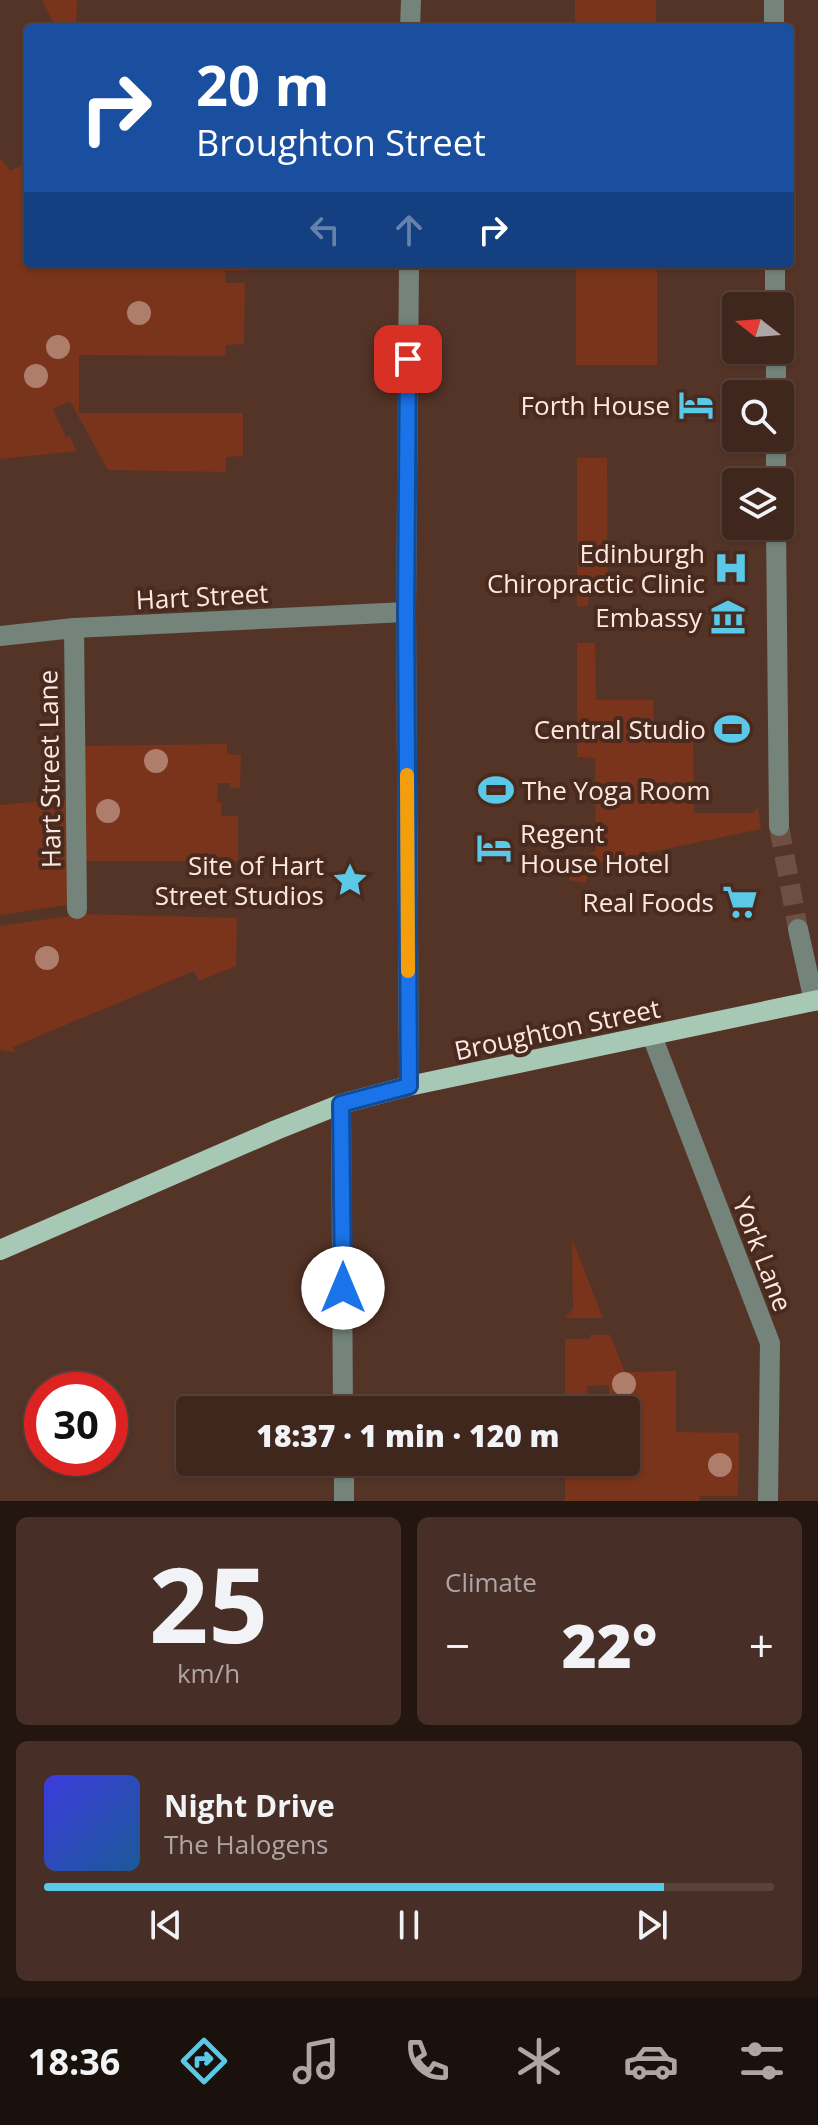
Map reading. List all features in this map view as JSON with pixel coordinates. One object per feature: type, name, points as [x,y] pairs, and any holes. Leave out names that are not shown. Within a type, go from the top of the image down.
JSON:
[{"type":"main road","name":"Broughton Street","points":[[0,1250],[341,1104],[409,1086],[816,1000]]},
{"type":"street","points":[[410,24],[411,0]]},
{"type":"street","points":[[774,0],[774,24]]},
{"type":"street","points":[[409,268],[406,612],[409,1086]]},
{"type":"street","points":[[775,268],[775,292]]},
{"type":"street","points":[[776,540],[779,826]]},
{"type":"street","name":"Hart Street","points":[[0,636],[74,628],[406,612]]},
{"type":"street","name":"Hart Street Lane","points":[[74,628],[77,909]]},
{"type":"street","points":[[798,929],[816,1000]]},
{"type":"street","name":"York Lane","points":[[652,1036],[770,1343],[768,1501]]},
{"type":"street","points":[[341,1104],[343,1396]]},
{"type":"street","points":[[344,1476],[344,1501]]},
{"type":"shaded area","points":[[42,0],[77,0],[76,24],[54,23]]},
{"type":"shaded area","points":[[575,0],[656,0],[656,24],[575,24]]},
{"type":"shaded area","points":[[0,158],[10,171],[24,164],[24,268],[245,268],[245,271],[225,271],[226,283],[245,283],[244,344],[226,345],[225,356],[79,355],[79,413],[243,413],[243,456],[226,457],[226,472],[108,470],[70,401],[53,409],[76,451],[0,459]]},
{"type":"shaded area","points":[[576,268],[657,268],[657,365],[576,365]]},
{"type":"shaded area","points":[[577,458],[607,458],[608,592],[589,593],[588,606],[577,606]]},
{"type":"shaded area","points":[[577,643],[595,643],[596,700],[653,700],[654,737],[693,737],[694,813],[752,813],[758,808],[761,829],[594,864],[585,883],[569,880],[569,870],[596,850],[595,758],[577,757]]},
{"type":"shaded area","points":[[227,744],[227,754],[241,755],[240,788],[230,788],[230,783],[218,783],[217,802],[221,802],[222,816],[238,816],[238,861],[83,861],[84,746]]},
{"type":"shaded area","points":[[67,799],[74,904],[0,915],[0,805]]},
{"type":"shaded area","points":[[83,914],[237,918],[236,966],[199,981],[194,971],[13,1047],[15,1053],[0,1050],[0,926]]},
{"type":"shaded area","points":[[572,1239],[603,1318],[565,1318],[573,1309]]},
{"type":"shaded area","points":[[590,1335],[610,1335],[625,1372],[676,1371],[676,1432],[739,1433],[738,1496],[700,1496],[699,1501],[565,1501],[565,1476],[640,1476],[640,1396],[609,1396],[609,1385],[587,1386],[587,1396],[565,1396],[565,1339],[589,1339]]},
{"type":"tunnel","points":[[779,826],[798,929]]},
{"type":"slow traffic","points":[[407,775],[408,971]]},
{"type":"place","name":"Forth House","points":[[696,405]]},
{"type":"place","name":"Edinburgh Chiropractic Clinic","points":[[731,568]]},
{"type":"place","name":"Embassy","points":[[728,617]]},
{"type":"place","name":"Central Studio","points":[[732,729]]},
{"type":"place","name":"The Yoga Room","points":[[496,790]]},
{"type":"place","name":"Regent House Hotel","points":[[494,848]]},
{"type":"place","name":"Site of Hart Street Studios","points":[[350,880]]},
{"type":"place","name":"Real Foods","points":[[740,902]]},
{"type":"route","points":[[343,1288],[341,1104],[409,1086],[408,359]]}]
